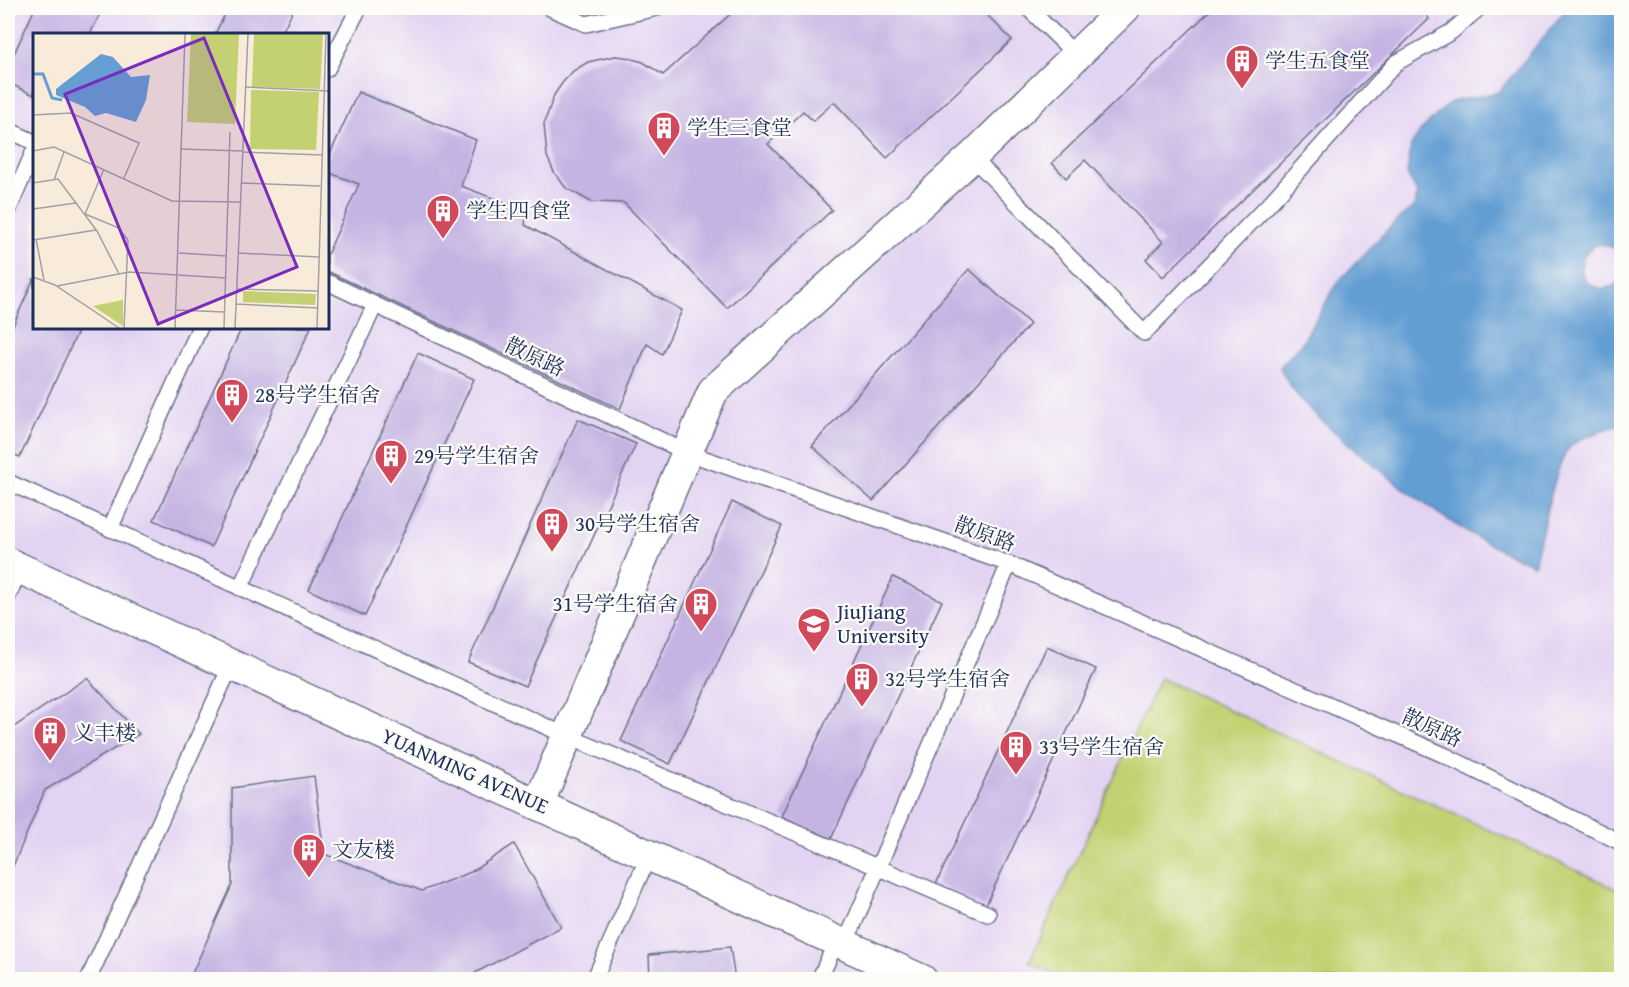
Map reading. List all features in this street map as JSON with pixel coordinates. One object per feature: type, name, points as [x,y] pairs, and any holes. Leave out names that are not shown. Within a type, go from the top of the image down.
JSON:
[{"type":"street","points":[[538,805],[713,391],[972,158],[1125,8]]},
{"type":"street","name":"YUANMING AVENUE","points":[[14,566],[922,980]]},
{"type":"lane","points":[[328,67],[359,8]]},
{"type":"lane","points":[[550,8],[586,24],[657,8]]},
{"type":"lane","points":[[1028,8],[1076,55]]},
{"type":"lane","points":[[972,158],[1144,333],[1269,204],[1396,63],[1451,32],[1479,8]]},
{"type":"lane","points":[[8,130],[33,142]]},
{"type":"lane","points":[[8,212],[33,153]]},
{"type":"lane","name":"散原路","points":[[328,282],[688,453],[1009,564],[1444,755],[1622,843]]},
{"type":"lane","points":[[240,588],[375,305]]},
{"type":"lane","points":[[110,529],[200,328]]},
{"type":"lane","points":[[8,482],[567,736],[988,914]]},
{"type":"lane","points":[[819,980],[841,942],[878,867],[1009,564]]},
{"type":"lane","points":[[8,596],[14,566]]},
{"type":"lane","points":[[88,980],[231,665]]},
{"type":"lane","points":[[594,980],[649,855]]},
{"type":"shaded area","name":"JiuJiang University","points":[[8,8],[1621,8],[1621,979],[8,979]]},
{"type":"green space","points":[[1160,678],[1621,891],[1621,979],[1067,980],[1029,962]]},
{"type":"water","points":[[1567,8],[1621,8],[1621,255],[1613,248],[1597,245],[1585,255],[1582,272],[1586,282],[1600,289],[1614,286],[1621,279],[1621,424],[1582,439],[1571,446],[1565,454],[1554,484],[1534,565],[1460,528],[1393,480],[1310,410],[1293,390],[1280,367],[1302,343],[1338,282],[1391,226],[1414,206],[1418,194],[1407,174],[1411,146],[1422,129],[1451,102],[1499,92]]},
{"type":"building","points":[[35,8],[103,8],[90,33],[33,33],[33,95],[8,83],[8,67]]},
{"type":"building","points":[[228,8],[294,8],[282,33],[216,33]]},
{"type":"building","name":"学生三食堂","points":[[737,8],[980,8],[1012,40],[887,158],[834,102],[813,121],[803,111],[768,144],[832,210],[727,308],[624,203],[591,202],[566,188],[554,172],[547,156],[544,124],[554,95],[573,71],[588,62],[615,56],[643,62],[663,75]]},
{"type":"building","name":"学生五食堂","points":[[1213,8],[1423,8],[1429,19],[1163,277],[1146,259],[1163,242],[1085,160],[1066,178],[1052,163]]},
{"type":"building","name":"学生四食堂","points":[[358,92],[476,140],[461,186],[527,211],[525,225],[682,310],[662,354],[647,344],[620,409],[328,271],[328,253],[359,184],[328,172],[328,159]]},
{"type":"building","points":[[969,269],[1030,324],[873,501],[812,446]]},
{"type":"building","points":[[33,280],[33,328],[80,328],[20,457],[8,452],[8,337]]},
{"type":"building","name":"28号学生宿舍","points":[[242,328],[311,328],[211,547],[154,520]]},
{"type":"building","name":"29号学生宿舍","points":[[418,353],[474,379],[365,616],[309,590]]},
{"type":"building","name":"30号学生宿舍","points":[[578,419],[636,444],[525,686],[468,662]]},
{"type":"building","name":"31号学生宿舍","points":[[732,502],[782,526],[670,764],[621,741]]},
{"type":"building","name":"32号学生宿舍","points":[[893,577],[942,601],[831,839],[782,816]]},
{"type":"building","name":"33号学生宿舍","points":[[1047,646],[1096,669],[985,907],[936,884]]},
{"type":"building","name":"义丰楼","points":[[87,678],[139,734],[45,790],[8,878],[8,731]]},
{"type":"building","name":"文友楼","points":[[314,776],[324,854],[422,891],[471,872],[514,844],[561,927],[475,973],[472,980],[189,980],[232,885],[232,788]]},
{"type":"building","points":[[730,947],[735,980],[650,980],[649,955]]},
{"type":"place","name":"学生五食堂","points":[[1242,90]]},
{"type":"place","name":"学生三食堂","points":[[664,157]]},
{"type":"place","name":"学生四食堂","points":[[443,240]]},
{"type":"place","name":"28号学生宿舍","points":[[232,424]]},
{"type":"place","name":"29号学生宿舍","points":[[391,485]]},
{"type":"place","name":"30号学生宿舍","points":[[552,553]]},
{"type":"place","name":"31号学生宿舍","points":[[701,633]]},
{"type":"place","name":"JiuJiang University","points":[[814,653]]},
{"type":"place","name":"32号学生宿舍","points":[[862,708]]},
{"type":"place","name":"义丰楼","points":[[50,762]]},
{"type":"place","name":"33号学生宿舍","points":[[1016,776]]},
{"type":"place","name":"文友楼","points":[[309,879]]}]
